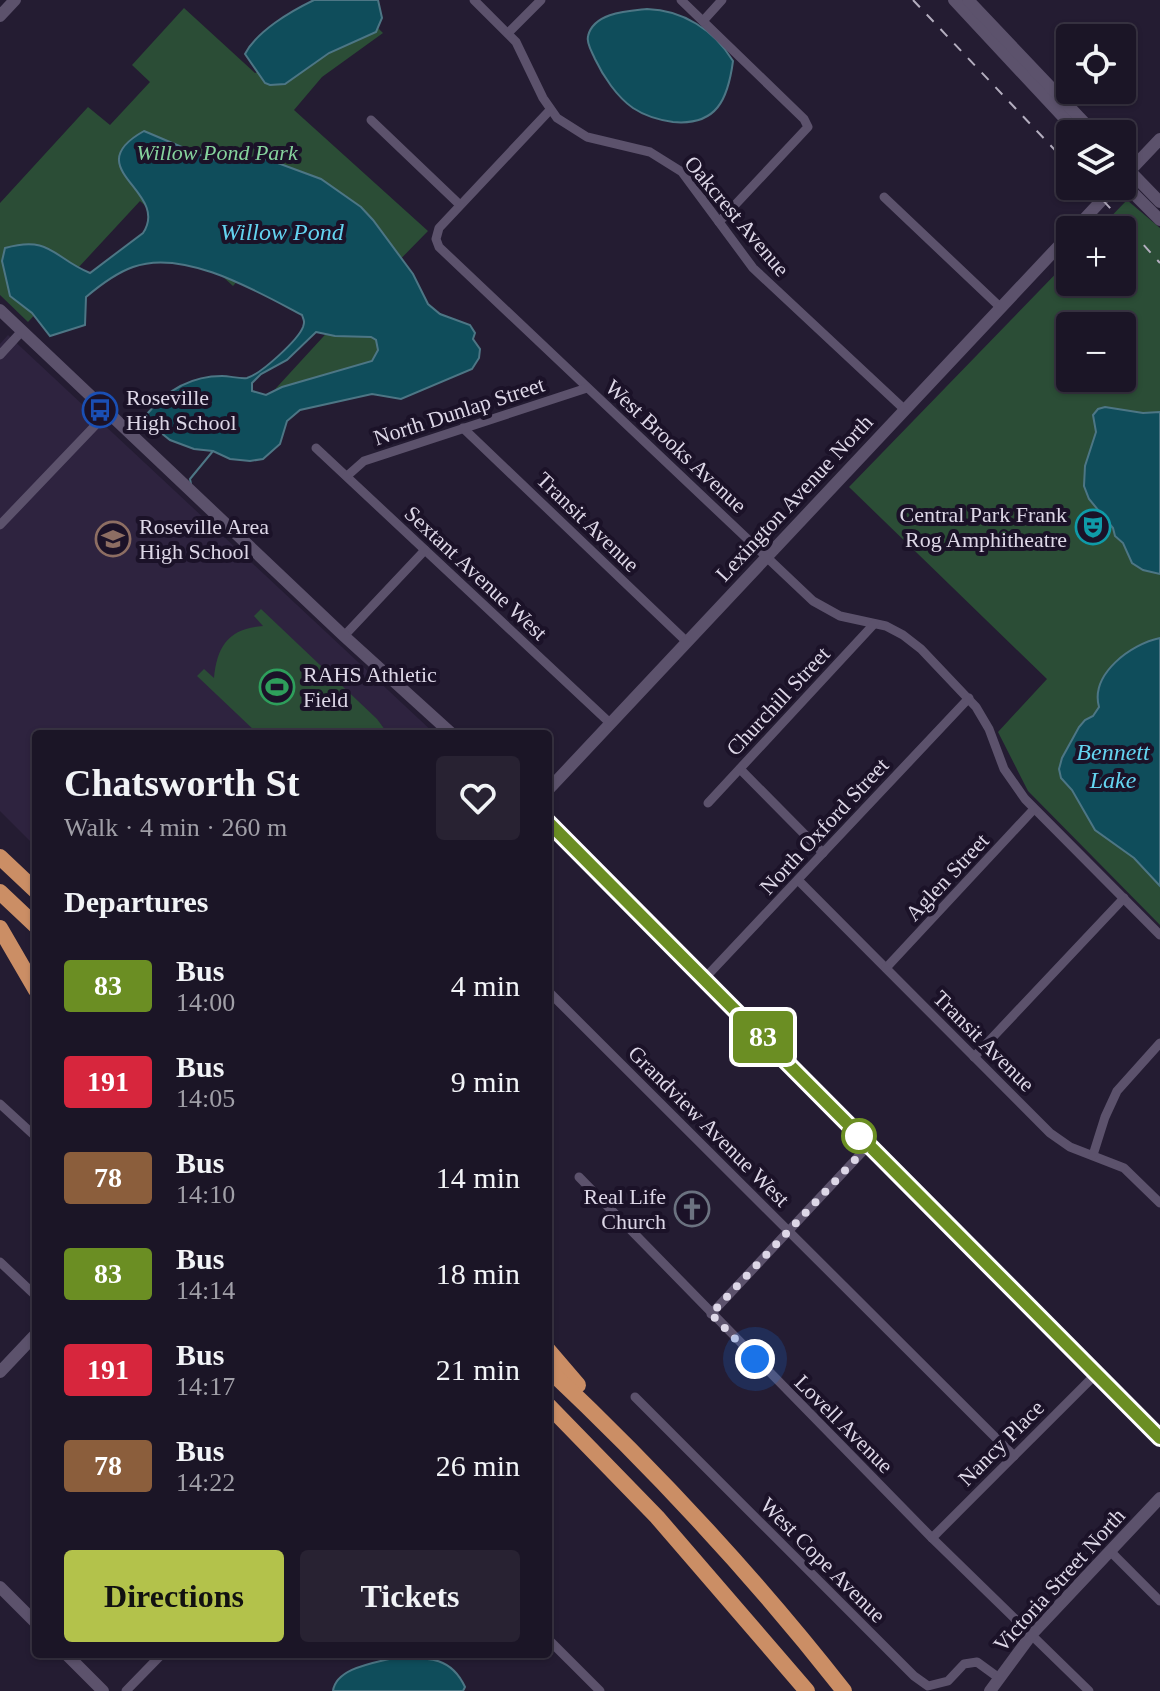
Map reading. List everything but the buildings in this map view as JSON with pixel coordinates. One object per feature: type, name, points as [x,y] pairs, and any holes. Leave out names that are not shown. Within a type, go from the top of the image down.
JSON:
[{"type":"highway","points":[[0,857],[32,887]]},
{"type":"highway","points":[[0,892],[32,922]]},
{"type":"highway","points":[[0,928],[32,983]]},
{"type":"highway","points":[[552,1355],[644,1463],[795,1630],[844,1691]]},
{"type":"highway","points":[[552,1373],[644,1463]]},
{"type":"highway","points":[[552,1409],[657,1517],[807,1691]]},
{"type":"street","points":[[0,16],[15,0]]},
{"type":"street","name":"Oakcrest Avenue","points":[[474,0],[508,33],[523,53],[550,110],[576,132],[599,141],[650,152],[673,164],[691,181],[760,275],[904,409]]},
{"type":"street","points":[[508,33],[541,0]]},
{"type":"street","points":[[681,0],[804,119],[808,127],[719,222]]},
{"type":"street","points":[[703,21],[722,0]]},
{"type":"street","points":[[954,0],[1066,120]]},
{"type":"street","points":[[968,0],[1082,120]]},
{"type":"street","points":[[371,120],[460,205],[550,110]]},
{"type":"street","points":[[1136,162],[1160,139]]},
{"type":"street","points":[[1136,183],[1160,202]]},
{"type":"street","points":[[1136,189],[1160,220]]},
{"type":"street","points":[[884,197],[1000,307]]},
{"type":"street","name":"Lexington Avenue North","points":[[1087,216],[1102,200]]},
{"type":"street","name":"West Brooks Avenue","points":[[460,205],[439,228],[436,239],[439,247],[806,595],[840,616],[886,626],[910,640],[969,698],[989,729],[1009,778],[1034,809],[1160,935]]},
{"type":"street","name":"Lexington Avenue North","points":[[552,786],[1056,249]]},
{"type":"street","points":[[0,310],[448,730]]},
{"type":"street","points":[[0,355],[22,331]]},
{"type":"street","name":"North Dunlap Street","points":[[347,476],[364,461],[587,388]]},
{"type":"street","points":[[0,525],[108,412]]},
{"type":"street","name":"Transit Avenue","points":[[463,428],[687,642]]},
{"type":"street","name":"Sextant Avenue West","points":[[316,448],[611,724]]},
{"type":"street","points":[[344,636],[425,550]]},
{"type":"street","name":"Churchill Street","points":[[708,803],[874,624]]},
{"type":"street","name":"North Oxford Street","points":[[705,978],[969,698]]},
{"type":"street","points":[[740,769],[823,853]]},
{"type":"street","name":"Aglen Street","points":[[886,968],[1034,809]]},
{"type":"street","points":[[552,826],[1160,1438]]},
{"type":"street","name":"Transit Avenue","points":[[798,880],[1060,1141],[1124,1168],[1160,1203]]},
{"type":"street","points":[[974,1057],[1124,898]]},
{"type":"street","name":"Grandview Avenue West","points":[[552,995],[1014,1456]]},
{"type":"street","points":[[1093,1155],[1117,1091],[1160,1043]]},
{"type":"street","points":[[0,1104],[32,1133]]},
{"type":"street","points":[[711,1314],[868,1146]]},
{"type":"street","name":"Lovell Avenue","points":[[579,1177],[932,1538],[1089,1691]]},
{"type":"street","points":[[0,1262],[32,1292]]},
{"type":"street","points":[[0,1372],[32,1338]]},
{"type":"street","name":"Nancy Place","points":[[932,1538],[1096,1374]]},
{"type":"street","name":"West Cope Avenue","points":[[635,1397],[914,1676],[928,1686],[948,1681],[964,1664],[977,1662],[999,1678]]},
{"type":"street","name":"Victoria Street North","points":[[990,1691],[1032,1634],[1160,1498]]},
{"type":"street","points":[[1110,1551],[1160,1601]]},
{"type":"street","points":[[0,1587],[32,1619]]},
{"type":"street","points":[[552,1643],[600,1691]]},
{"type":"street","points":[[70,1658],[103,1691]]},
{"type":"street","points":[[126,1691],[158,1658]]},
{"type":"shaded area","name":"Roseville Area High School","points":[[8,335],[431,730],[32,730],[32,843],[0,811],[0,344]]},
{"type":"green space","name":"Willow Pond Park","points":[[349,0],[383,33],[322,77],[294,110],[428,231],[380,280],[442,342],[267,398],[334,325],[259,257],[233,286],[140,201],[28,322],[0,295],[0,203],[88,107],[110,125],[150,82],[132,65],[184,8],[255,73],[276,67]]},
{"type":"green space","points":[[1127,200],[1160,228],[1160,925],[1028,791],[998,732],[1047,679],[849,487],[1056,273],[1056,296],[1136,296],[1136,216],[1112,216]]},
{"type":"green space","name":"RAHS Athletic Field","points":[[261,609],[385,730],[254,730],[197,676],[204,669],[214,678],[218,657],[227,641],[241,630],[263,626],[254,616]]},
{"type":"water","points":[[314,0],[378,0],[382,18],[376,32],[329,53],[285,84],[265,83],[245,54],[266,30]]},
{"type":"water","points":[[647,9],[673,13],[696,24],[717,40],[733,61],[728,87],[718,107],[700,120],[673,122],[633,108],[611,86],[591,50],[588,36],[597,22],[613,14]]},
{"type":"water","name":"Willow Pond","points":[[144,131],[210,159],[267,159],[321,179],[361,207],[373,220],[413,274],[428,304],[440,314],[470,325],[475,333],[473,339],[480,349],[479,358],[472,369],[401,399],[372,394],[300,410],[287,421],[280,444],[263,459],[230,459],[213,451],[194,449],[170,440],[150,424],[147,414],[162,398],[180,386],[200,379],[222,376],[247,378],[253,375],[287,348],[300,333],[304,321],[302,315],[220,275],[175,263],[153,263],[133,267],[102,284],[86,297],[85,325],[50,336],[32,313],[10,296],[2,261],[5,248],[32,244],[42,246],[90,273],[143,233],[148,218],[145,205],[121,169],[119,157],[126,145]],"holes":[[[316,332],[371,337],[376,340],[378,350],[372,361],[282,387],[266,395],[252,391],[252,383],[261,374],[287,360]]]},
{"type":"water","points":[[1105,407],[1143,413],[1160,412],[1160,574],[1143,570],[1132,563],[1123,543],[1089,499],[1084,486],[1085,466],[1096,432],[1093,415]]},
{"type":"water","name":"Bennett Lake","points":[[1160,638],[1160,886],[1134,858],[1095,830],[1072,790],[1061,778],[1059,769],[1079,727],[1099,707],[1098,695],[1107,672],[1126,654]]},
{"type":"water","points":[[393,1658],[425,1658],[444,1663],[459,1676],[465,1687],[463,1691],[333,1691],[336,1683],[348,1672]]},
{"type":"waterway","points":[[191,484],[190,479],[213,451]]},
{"type":"railway","points":[[913,0],[1056,151]]},
{"type":"railway","points":[[1103,200],[1160,263]]},
{"type":"bus line","name":"83","points":[[552,826],[1160,1438]]},
{"type":"place","name":"Roseville High School","points":[[100,410]]},
{"type":"place","name":"Central Park Frank Rog Amphitheatre","points":[[1093,527]]},
{"type":"place","name":"Roseville Area High School","points":[[113,539]]},
{"type":"place","name":"RAHS Athletic Field","points":[[277,687]]},
{"type":"place","name":"Real Life Church","points":[[692,1209]]},
{"type":"route","points":[[755,1359],[711,1314],[868,1146],[859,1136]]}]
